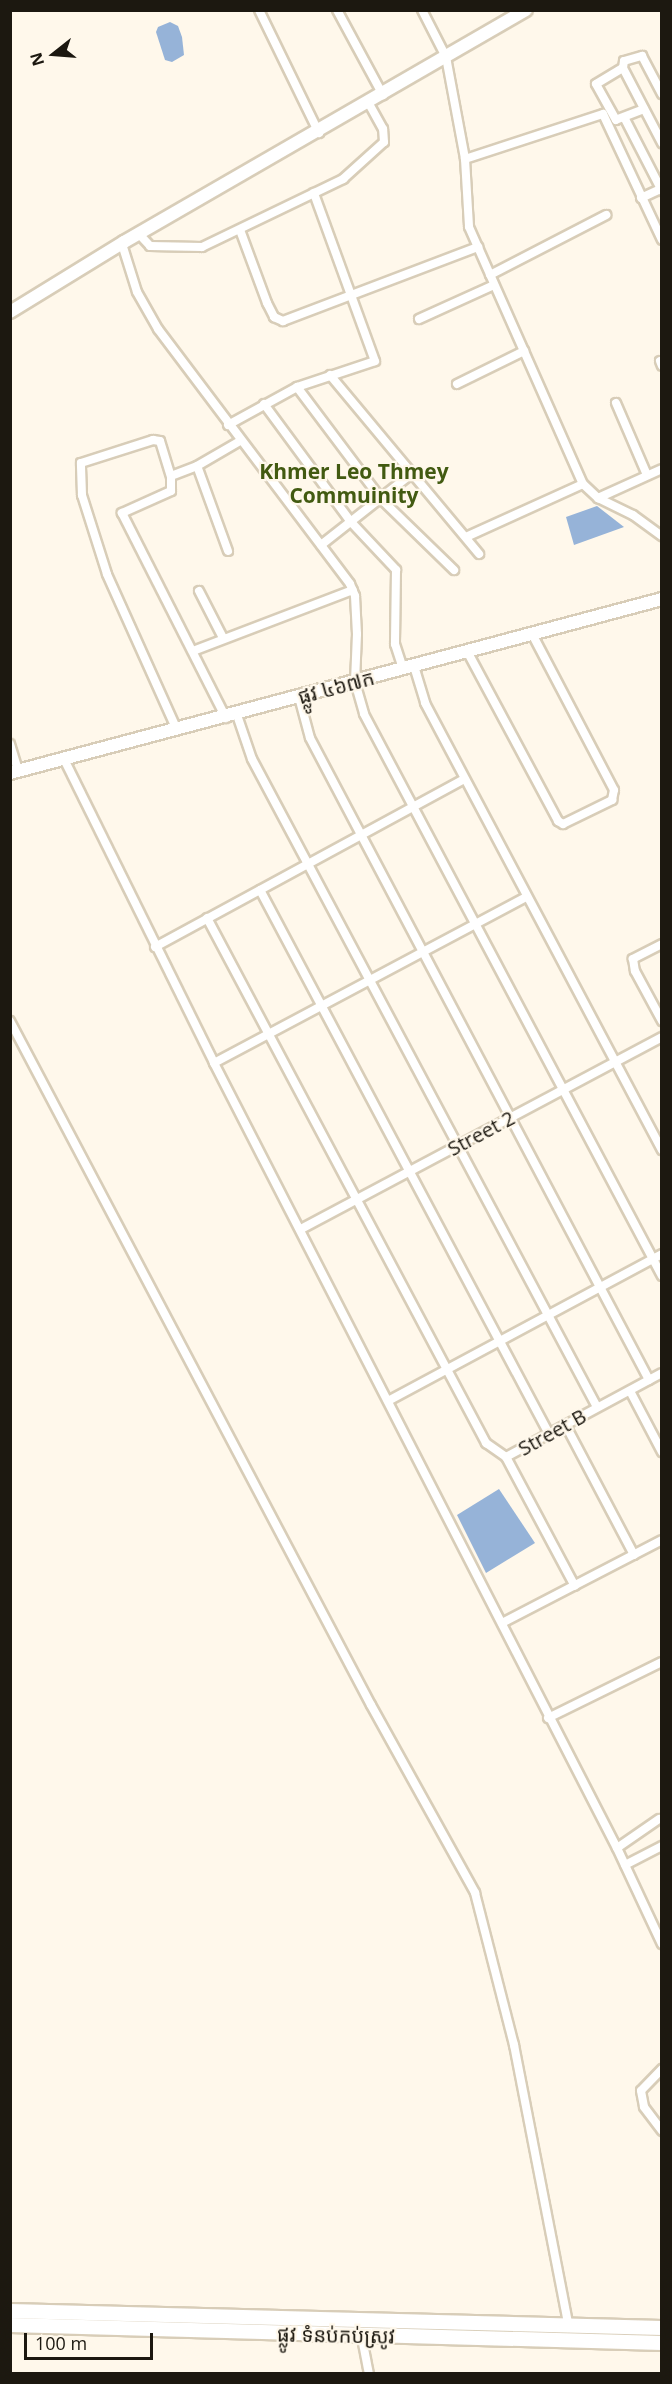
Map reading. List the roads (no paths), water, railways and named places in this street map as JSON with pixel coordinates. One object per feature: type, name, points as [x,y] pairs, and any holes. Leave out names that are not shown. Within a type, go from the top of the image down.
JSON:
[{"type":"main road","name":"ផ្លូវ ទំនប់កប់ស្រូវ","points":[[10,2311],[662,2328]]},
{"type":"main road","name":"ផ្លូវ ទំនប់កប់ស្រូវ","points":[[10,2325],[662,2343]]},
{"type":"street","points":[[259,10],[319,133]]},
{"type":"street","points":[[337,10],[383,95]]},
{"type":"street","points":[[422,10],[446,57],[465,159],[465,209],[494,285],[583,484],[598,498],[633,515],[662,536]]},
{"type":"street","points":[[10,312],[139,234],[319,133],[526,10]]},
{"type":"street","points":[[662,94],[642,56],[624,61],[623,68],[662,143]]},
{"type":"street","points":[[623,68],[596,84],[641,198],[662,240]]},
{"type":"street","points":[[139,234],[150,246],[192,248],[240,230],[343,179],[384,142],[383,129],[369,104]]},
{"type":"street","points":[[606,113],[616,120],[625,119],[644,109]]},
{"type":"street","points":[[465,159],[606,113]]},
{"type":"street","points":[[625,119],[661,189],[641,198]]},
{"type":"street","points":[[228,425],[297,387],[372,363],[377,357],[314,193]]},
{"type":"street","points":[[490,275],[606,214]]},
{"type":"street","points":[[240,230],[274,317],[291,320],[478,247]]},
{"type":"street","points":[[122,244],[136,292],[158,329],[353,590],[357,634],[355,682],[364,714],[662,1276]]},
{"type":"street","points":[[419,319],[494,285]]},
{"type":"street","points":[[457,384],[524,351]]},
{"type":"street","points":[[330,375],[410,475],[479,554]]},
{"type":"street","points":[[297,387],[381,499],[454,570]]},
{"type":"street","points":[[616,403],[647,476]]},
{"type":"street","points":[[264,404],[351,522],[396,570],[395,644],[613,1062],[662,1150]]},
{"type":"street","points":[[177,730],[107,574],[82,495],[81,463],[94,455],[153,440],[160,441],[171,476],[167,496],[122,513],[193,651],[231,717],[597,1407]]},
{"type":"street","points":[[171,476],[197,466],[240,441]]},
{"type":"street","points":[[197,466],[228,551]]},
{"type":"street","points":[[598,498],[662,469]]},
{"type":"street","points":[[321,545],[410,475]]},
{"type":"street","points":[[466,537],[583,484]]},
{"type":"street","points":[[193,651],[353,590]]},
{"type":"street","points":[[199,591],[223,638]]},
{"type":"street","name":"ផ្លូវ ៤៦៧ក","points":[[14,772],[231,717],[662,599]]},
{"type":"street","points":[[467,651],[558,821],[563,824],[612,800],[614,790],[532,634]]},
{"type":"street","points":[[298,697],[310,738],[648,1380]]},
{"type":"street","points":[[10,744],[14,772]]},
{"type":"street","points":[[64,759],[155,947],[502,1623],[548,1718],[617,1848],[662,1944]]},
{"type":"street","points":[[155,947],[464,779]]},
{"type":"street","points":[[260,890],[549,1434]]},
{"type":"street","points":[[214,1063],[526,897]]},
{"type":"street","name":"Street B","points":[[207,918],[486,1443],[506,1457],[662,1373]]},
{"type":"street","points":[[662,944],[633,959],[635,971],[662,1022]]},
{"type":"street","points":[[10,1021],[371,1705],[474,1893],[514,2045],[571,2340]]},
{"type":"street","name":"Street 2","points":[[301,1229],[662,1037]]},
{"type":"street","points":[[388,1401],[662,1254]]},
{"type":"street","points":[[630,1391],[662,1452]]},
{"type":"street","points":[[565,1424],[633,1555]]},
{"type":"street","points":[[506,1457],[575,1586]]},
{"type":"street","points":[[502,1623],[662,1540]]},
{"type":"street","points":[[548,1718],[662,1662]]},
{"type":"street","points":[[617,1848],[659,1819]]},
{"type":"street","points":[[625,1865],[662,1846]]},
{"type":"street","points":[[662,2069],[640,2091],[644,2107],[662,2131]]},
{"type":"street","points":[[360,2320],[369,2373]]},
{"type":"water","points":[[170,22],[178,26],[184,55],[172,62],[165,60],[156,32],[158,27]]},
{"type":"water","points":[[597,506],[624,527],[574,545],[566,517]]},
{"type":"water","points":[[499,1489],[535,1543],[486,1573],[457,1515]]},
{"type":"district","name":"Khmer Leo Thmey Commuinity","points":[[354,483]]}]
